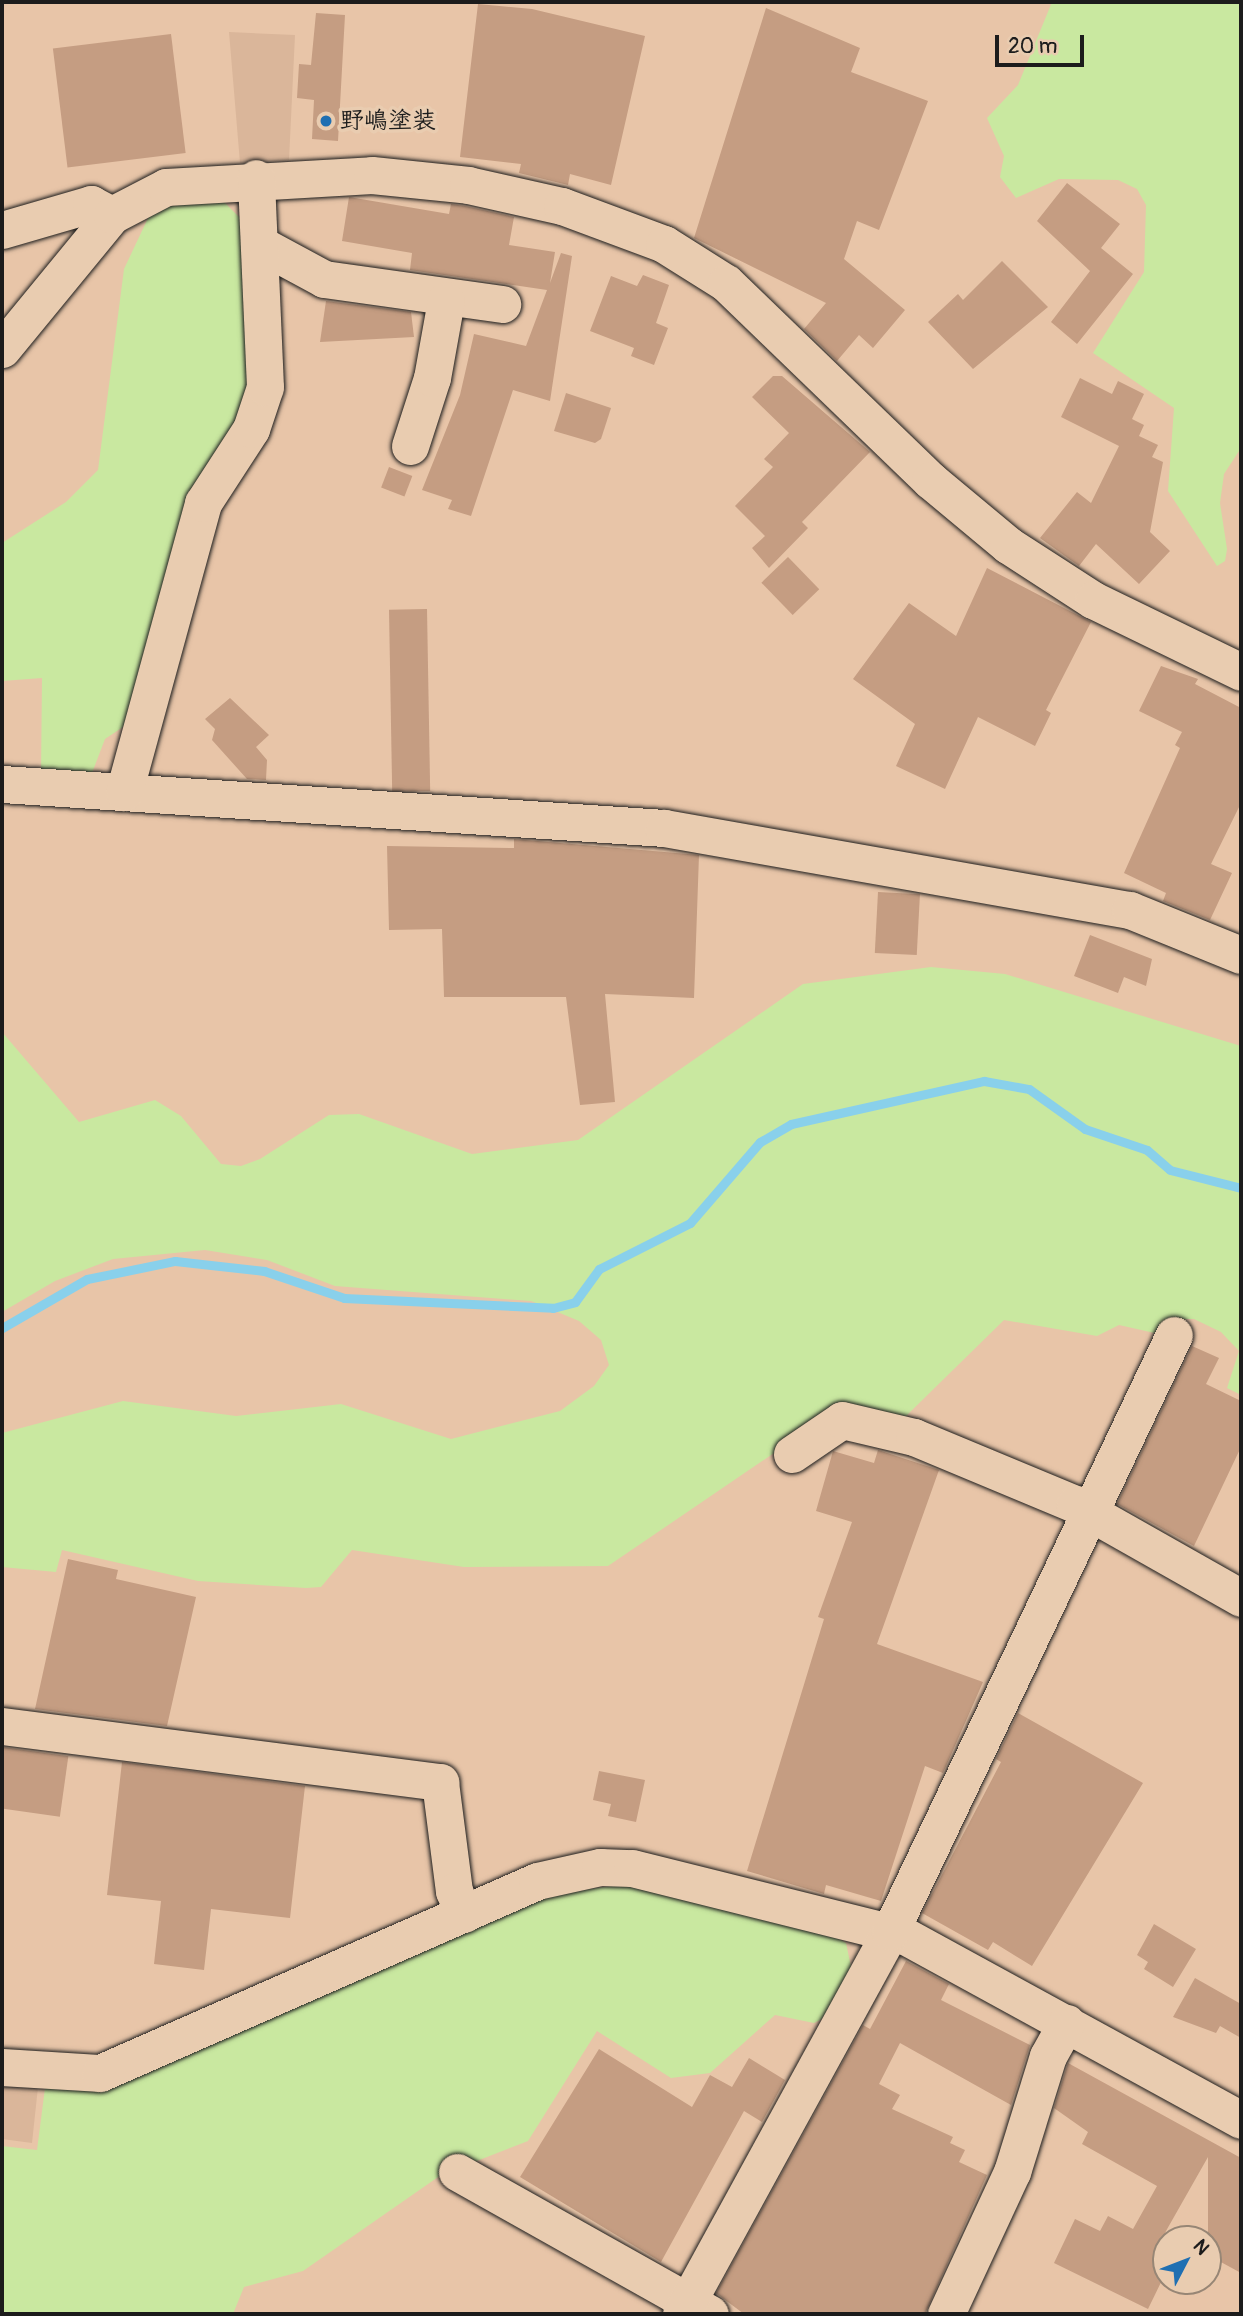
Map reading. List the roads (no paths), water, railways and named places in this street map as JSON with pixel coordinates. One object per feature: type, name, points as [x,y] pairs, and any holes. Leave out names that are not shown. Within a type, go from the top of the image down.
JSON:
[{"type":"street","points":[[2,349],[112,215],[166,187],[256,178],[372,176],[468,185],[596,216],[664,244],[754,306],[930,480],[1008,545],[1093,600],[1241,672]]},
{"type":"street","points":[[124,792],[203,503],[260,408],[263,246],[256,178]]},
{"type":"street","points":[[2,230],[91,204],[112,215]]},
{"type":"street","points":[[263,246],[324,279],[446,300],[502,304]]},
{"type":"street","points":[[410,446],[432,378],[446,300]]},
{"type":"street","points":[[2,784],[664,828],[1129,910],[1241,955]]},
{"type":"street","points":[[457,2172],[693,2310],[890,1932],[1174,1335]]},
{"type":"street","points":[[792,1454],[842,1420],[914,1437],[1090,1512],[1241,1598]]},
{"type":"street","points":[[2,1726],[440,1782],[454,1891],[464,1913]]},
{"type":"street","points":[[2,2067],[100,2073],[136,2062],[464,1913],[568,1871],[632,1868],[890,1932],[1066,2023],[1236,2106]]},
{"type":"street","points":[[946,2314],[1018,2157],[1048,2056],[1066,2023]]},
{"type":"waterway","points":[[2,1328],[87,1279],[175,1261],[264,1271],[344,1298],[553,1308],[575,1302],[599,1269],[690,1223],[760,1142],[791,1124],[984,1081],[1029,1089],[1085,1129],[1147,1150],[1170,1170],[1241,1188]]},
{"type":"place","name":"野嶋塗装","points":[[326,121]]}]
